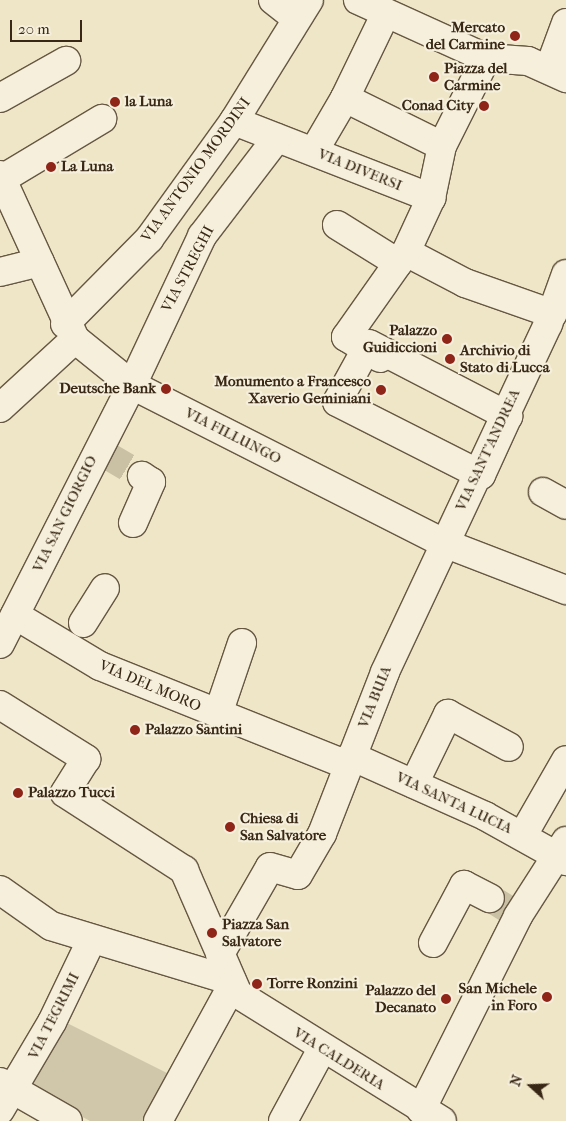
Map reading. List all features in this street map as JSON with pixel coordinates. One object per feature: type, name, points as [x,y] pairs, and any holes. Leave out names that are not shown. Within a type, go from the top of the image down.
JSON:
[{"type":"street","points":[[273,0],[302,9]]},
{"type":"street","points":[[358,0],[486,58],[528,62],[558,73],[566,23]]},
{"type":"street","name":"VIA ANTONIO MORDINI","points":[[0,408],[70,332],[149,238],[234,121],[302,9]]},
{"type":"street","points":[[314,151],[345,98],[386,13]]},
{"type":"street","points":[[365,350],[346,337],[402,257],[431,198],[442,146],[486,58]]},
{"type":"street","points":[[0,98],[66,61]]},
{"type":"street","points":[[345,98],[442,146]]},
{"type":"street","points":[[1,177],[102,118]]},
{"type":"street","name":"VIA DIVERSI","points":[[234,121],[431,198]]},
{"type":"street","name":"VIA STREGHI","points":[[132,386],[202,236],[277,138]]},
{"type":"street","name":"VIA FILLUNGO","points":[[1,177],[70,332],[132,386],[444,542],[566,590]]},
{"type":"street","points":[[337,225],[402,257],[556,324]]},
{"type":"street","points":[[0,272],[40,262]]},
{"type":"street","name":"VIA SANT'ANDREA","points":[[502,419],[556,324],[566,274]]},
{"type":"street","points":[[476,474],[337,402],[369,344],[502,419]]},
{"type":"street","name":"VIA SAN GIORGIO","points":[[0,644],[132,386]]},
{"type":"street","name":"VIA SANT'ANDREA","points":[[444,542],[476,474],[481,475],[508,416],[502,419]]},
{"type":"street","points":[[134,523],[150,482],[142,476]]},
{"type":"street","name":"VIA BUIA","points":[[220,954],[270,867],[298,875],[311,854],[349,761],[444,542]]},
{"type":"street","points":[[74,638],[106,588]]},
{"type":"street","name":"VIA DEL MORO","points":[[15,615],[74,638],[100,666],[218,714],[349,761]]},
{"type":"street","points":[[218,714],[242,643]]},
{"type":"street","points":[[0,705],[86,759],[65,793],[184,870],[234,986]]},
{"type":"street","points":[[414,784],[448,714],[508,747]]},
{"type":"street","points":[[523,836],[566,760]]},
{"type":"street","name":"VIA SANTA LUCIA","points":[[349,761],[414,784],[523,836],[562,852]]},
{"type":"street","points":[[432,1116],[517,915],[562,852]]},
{"type":"street","points":[[433,943],[464,885],[490,898]]},
{"type":"street","points":[[0,890],[51,926],[91,941],[147,956],[234,986]]},
{"type":"street","name":"VIA TEGRIMI","points":[[5,1093],[91,941]]},
{"type":"street","points":[[158,1121],[234,986]]},
{"type":"street","name":"VIA CALDERIA","points":[[234,986],[322,1050],[432,1116]]},
{"type":"street","points":[[283,1121],[322,1050]]},
{"type":"street","points":[[5,1093],[68,1121]]},
{"type":"shaded area","points":[[61,1020],[175,1077],[151,1121],[90,1121],[26,1086]]},
{"type":"tunnel","points":[[103,453],[142,476]]},
{"type":"tunnel","points":[[490,898],[516,914]]},
{"type":"place","name":"Mercato del Carmine","points":[[515,36]]},
{"type":"place","name":"Piazza del Carmine","points":[[434,77]]},
{"type":"place","name":"la Luna","points":[[115,102]]},
{"type":"place","name":"Conad City","points":[[484,106]]},
{"type":"place","name":"La Luna","points":[[51,167]]},
{"type":"place","name":"Palazzo Guidiccioni","points":[[447,339]]},
{"type":"place","name":"Archivio di Stato di Lucca","points":[[450,359]]},
{"type":"place","name":"Deutsche Bank","points":[[166,389]]},
{"type":"place","name":"Monumento a Francesco Xaverio Geminiani","points":[[381,390]]},
{"type":"place","name":"Palazzo Santini","points":[[135,730]]},
{"type":"place","name":"Palazzo Tucci","points":[[18,793]]},
{"type":"place","name":"Chiesa di San Salvatore","points":[[230,827]]},
{"type":"place","name":"Piazza San Salvatore","points":[[212,933]]},
{"type":"place","name":"Torre Ronzini","points":[[257,984]]},
{"type":"place","name":"San Michele in Foro","points":[[547,997]]},
{"type":"place","name":"Palazzo del Decanato","points":[[446,999]]}]
